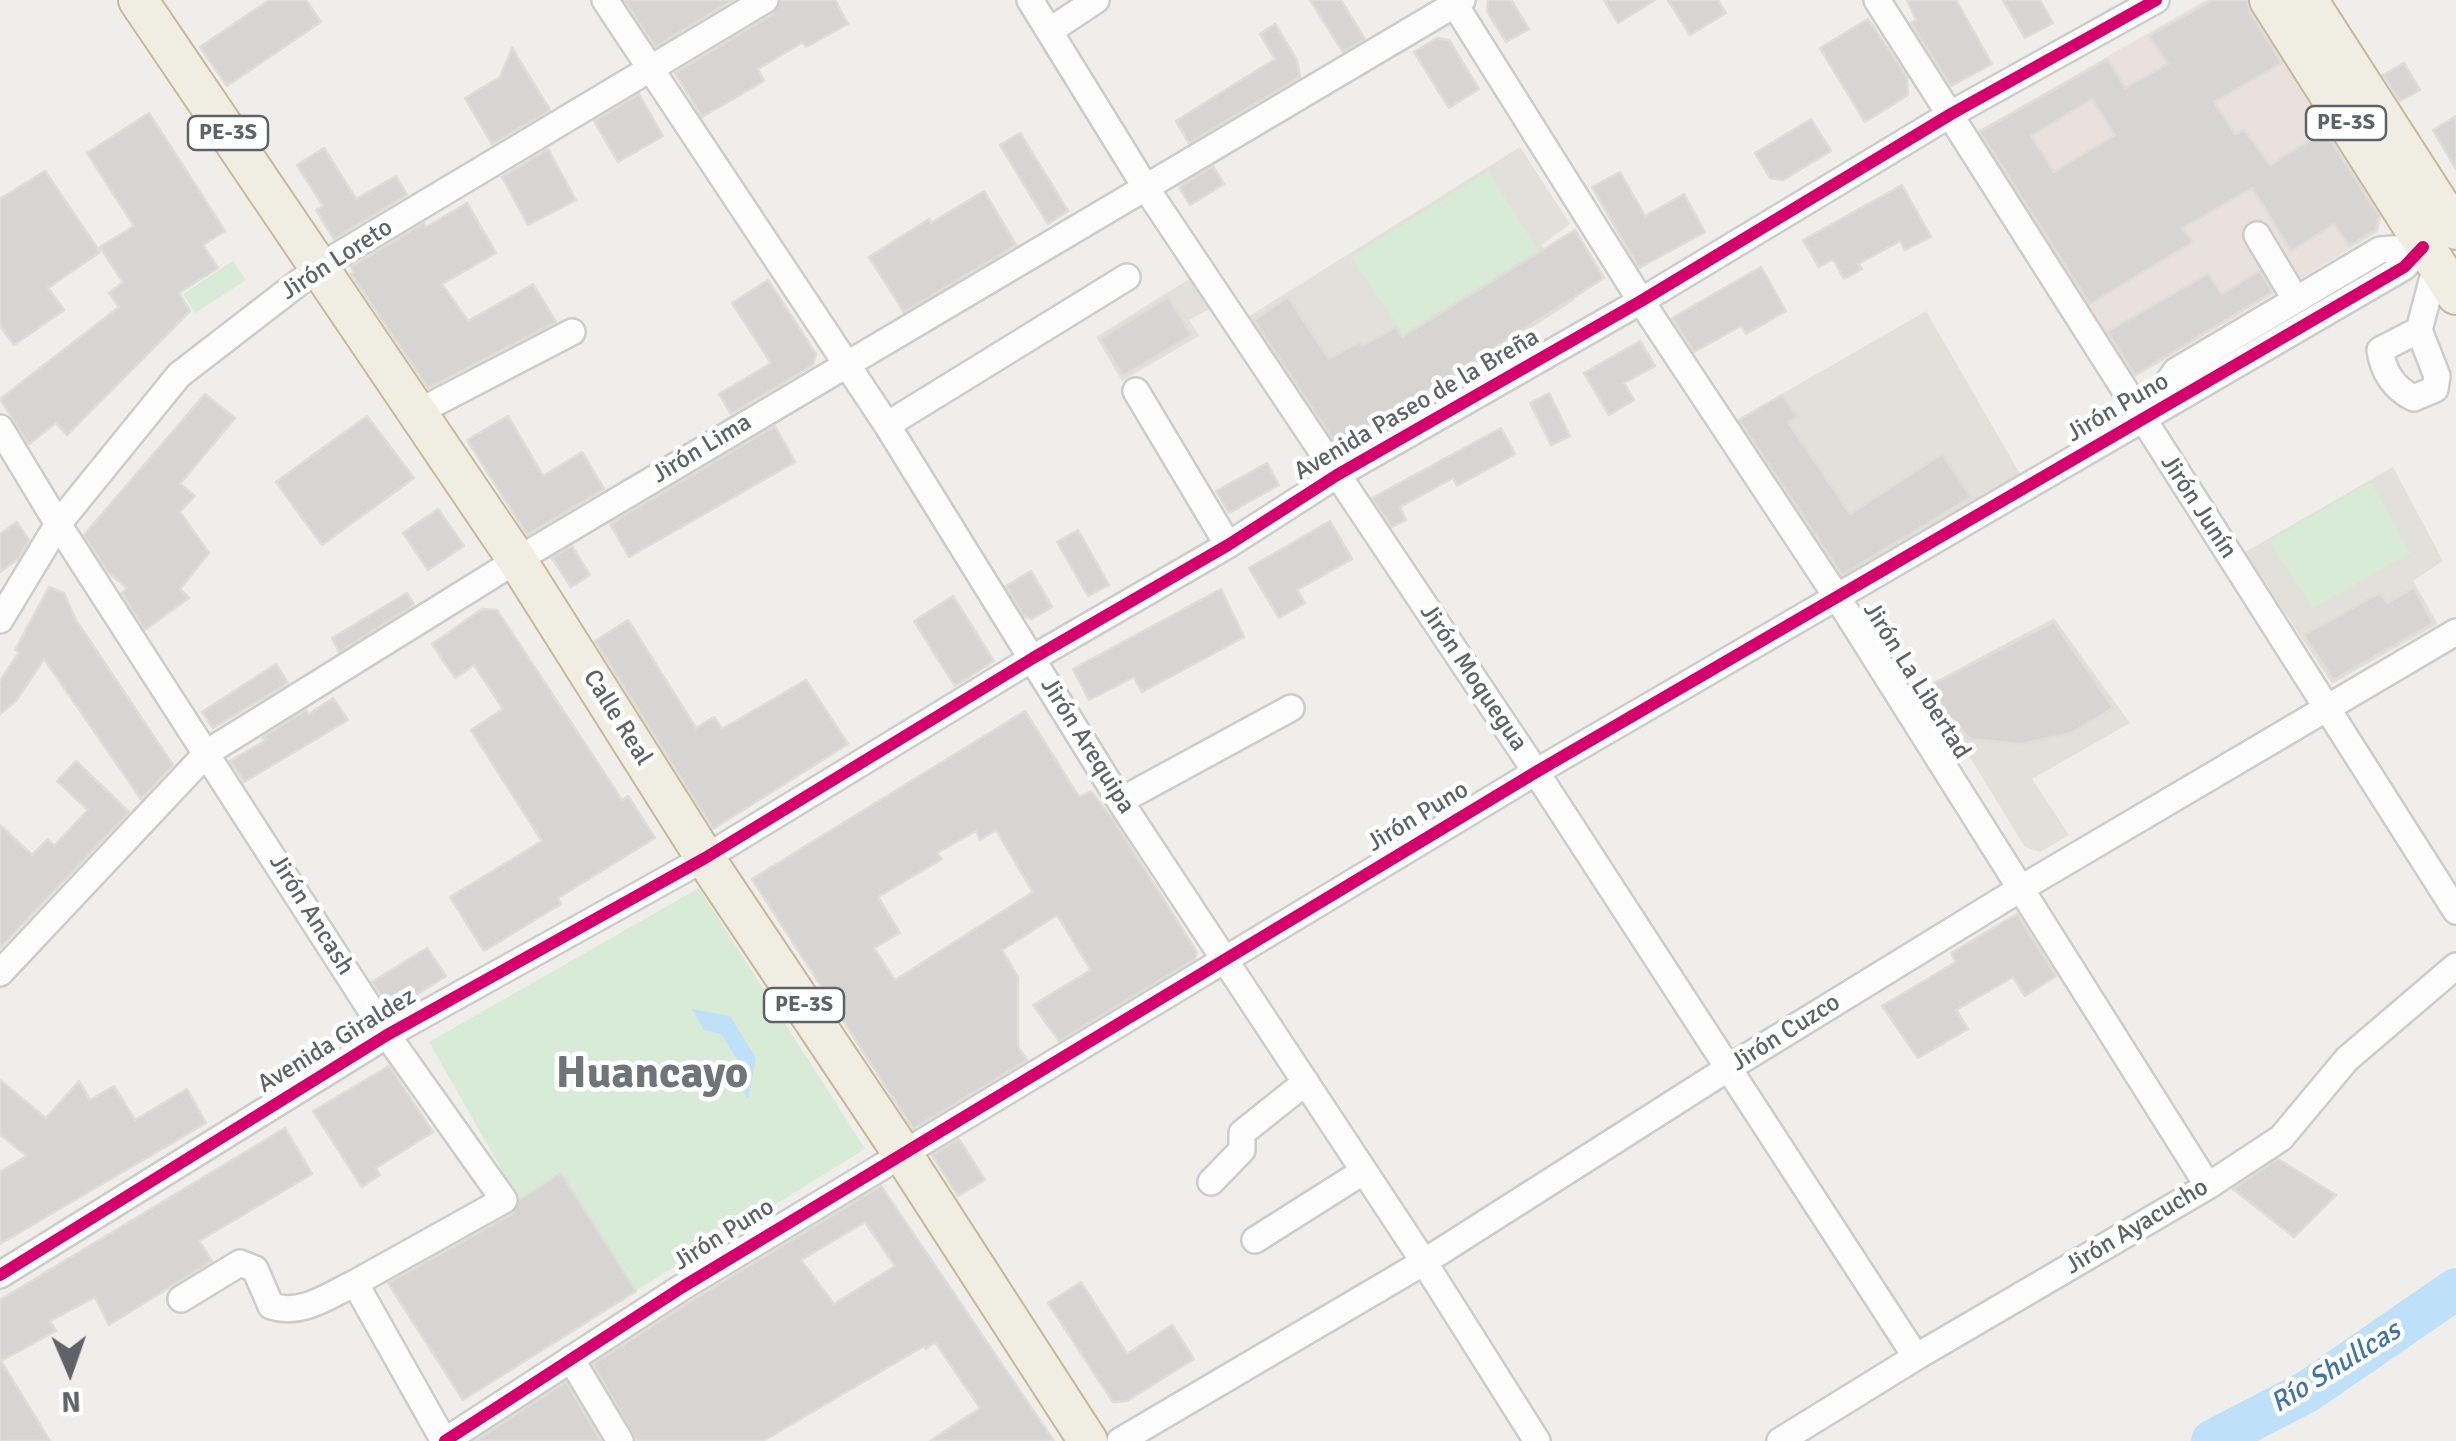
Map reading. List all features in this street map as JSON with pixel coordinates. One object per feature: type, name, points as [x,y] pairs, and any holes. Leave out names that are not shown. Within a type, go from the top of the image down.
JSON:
[{"type":"highway","name":"Calle Real","points":[[138,0],[517,560],[705,858],[902,1152],[1088,1441]]},
{"type":"highway","name":"PE-3S","points":[[2269,0],[2443,260]]},
{"type":"highway","name":"PE-3S","points":[[2308,0],[2443,260]]},
{"type":"street","name":"Jirón Arequipa","points":[[604,0],[887,426],[1120,801],[1424,1262],[1537,1441]]},
{"type":"street","name":"Jirón Loreto","points":[[0,620],[58,524],[179,375],[319,267],[765,0]]},
{"type":"street","name":"Jirón Moquegua","points":[[1030,0],[1146,188],[1536,772],[1916,1357]]},
{"type":"street","points":[[1051,30],[1096,0]]},
{"type":"street","name":"Jirón Junín","points":[[1876,0],[2456,911]]},
{"type":"street","name":"Avenida Paseo de la Breña","points":[[705,858],[1337,475],[1641,302],[1951,114],[2156,0]]},
{"type":"street","name":"Jirón Lima","points":[[0,973],[208,752],[517,560],[1456,1]]},
{"type":"street","name":"Jirón La Libertad","points":[[1456,1],[1641,302],[1837,597],[2208,1186]]},
{"type":"street","points":[[2257,235],[2296,300]]},
{"type":"street","name":"Jirón Puno","points":[[2142,419],[2176,372],[2380,250],[2443,260]]},
{"type":"street","points":[[2419,330],[2443,260]]},
{"type":"street","name":"Jirón Puno","points":[[445,1441],[902,1152],[1536,772],[2404,267],[2443,260]]},
{"type":"street","points":[[887,426],[1127,277]]},
{"type":"street","points":[[418,412],[572,332]]},
{"type":"street","points":[[1136,391],[1228,544]]},
{"type":"street","name":"Jirón Ancash","points":[[0,428],[387,1035],[504,1200],[355,1283]]},
{"type":"street","name":"Jirón Cuzco","points":[[1120,1441],[1424,1262],[1726,1069],[2020,889],[2456,632]]},
{"type":"street","points":[[1120,801],[1291,708]]},
{"type":"street","name":"Avenida Giraldez","points":[[0,1275],[387,1035],[705,858]]},
{"type":"street","name":"Jirón Ayacucho","points":[[1780,1441],[2208,1186],[2281,1138],[2347,1059],[2456,966]]},
{"type":"street","points":[[1212,1182],[1242,1150],[1242,1132],[1306,1082]]},
{"type":"street","points":[[1255,1240],[1364,1171]]},
{"type":"street","points":[[181,1299],[240,1263],[255,1269],[272,1306],[285,1311],[299,1310],[355,1283],[445,1441]]},
{"type":"street","points":[[571,1359],[620,1441]]},
{"type":"shaded area","points":[[2206,0],[2250,0],[2383,210],[2378,232],[2129,381],[1976,132]]},
{"type":"shaded area","points":[[1520,147],[1570,224],[1541,245],[1575,300],[1330,456],[1243,320]]},
{"type":"shaded area","points":[[1194,276],[1213,307],[1189,320],[1199,336],[1122,381],[1096,337]]},
{"type":"shaded area","points":[[1926,311],[2020,474],[1841,584],[1735,421]]},
{"type":"shaded area","points":[[2393,467],[2443,561],[2413,581],[2438,624],[2332,684],[2245,552]]},
{"type":"shaded area","points":[[2054,618],[2130,723],[2032,779],[2069,835],[2040,852],[2025,847],[1926,686]]},
{"type":"green space","points":[[1488,171],[1538,250],[1403,334],[1351,257]]},
{"type":"green space","points":[[233,261],[246,280],[195,313],[183,294]]},
{"type":"green space","points":[[2371,482],[2410,553],[2313,608],[2269,541]]},
{"type":"green space","points":[[699,888],[865,1149],[637,1290],[561,1172],[502,1209],[511,1186],[429,1042]]},
{"type":"water","points":[[692,1009],[730,1016],[756,1058],[748,1099],[735,1078],[738,1061],[721,1034],[704,1030]]},
{"type":"building","points":[[269,0],[306,0],[321,22],[227,86],[200,47]]},
{"type":"building","points":[[624,0],[733,0],[655,47]]},
{"type":"building","points":[[781,0],[835,0],[848,24],[806,47],[803,42],[758,69],[764,81],[702,117],[675,73],[773,14]]},
{"type":"building","points":[[1310,0],[1341,0],[1365,39],[1343,52]]},
{"type":"building","points":[[1488,0],[1511,0],[1529,29],[1506,42],[1487,11]]},
{"type":"building","points":[[1604,0],[1655,0],[1618,23]]},
{"type":"building","points":[[1668,0],[1718,0],[1726,13],[1690,35]]},
{"type":"building","points":[[1907,0],[1956,0],[1992,64],[1951,86],[1911,23],[1916,20]]},
{"type":"building","points":[[2003,0],[2040,0],[2053,23],[2025,38]]},
{"type":"building","points":[[2213,0],[2247,0],[2250,12],[2282,63],[2214,102],[2235,134],[2244,130],[2270,165],[2325,131],[2379,216],[2376,230],[2349,246],[2334,224],[2291,251],[2252,188],[2182,228],[2193,242],[2090,304],[1980,132],[2108,59],[2125,88],[2168,64],[2149,36]],"holes":[[[2092,99],[2115,135],[2054,172],[2031,136]]]},
{"type":"building","points":[[1868,19],[1907,77],[1908,95],[1865,122],[1820,48]]},
{"type":"building","points":[[1275,24],[1297,60],[1300,77],[1189,143],[1176,121],[1275,59],[1260,34]]},
{"type":"building","points":[[1437,38],[1449,40],[1479,89],[1449,108],[1414,52]]},
{"type":"building","points":[[512,48],[550,110],[492,144],[465,98],[500,77]]},
{"type":"building","points":[[2404,63],[2420,90],[2400,101],[2383,75]]},
{"type":"building","points":[[639,94],[663,136],[618,162],[594,121]]},
{"type":"building","points":[[149,113],[225,231],[203,245],[218,268],[179,293],[190,311],[67,435],[56,423],[29,444],[0,399],[119,307],[109,293],[123,282],[100,247],[134,226],[87,153]]},
{"type":"building","points":[[2456,116],[2456,169],[2433,130]]},
{"type":"building","points":[[1811,119],[1831,151],[1783,180],[1770,178],[1755,153]]},
{"type":"building","points":[[1020,133],[1068,211],[1048,224],[1000,145]]},
{"type":"building","points":[[324,148],[356,199],[396,176],[407,195],[334,239],[316,210],[323,206],[297,165]]},
{"type":"building","points":[[548,149],[576,200],[528,225],[502,177]]},
{"type":"building","points":[[1213,166],[1224,184],[1190,205],[1179,187]]},
{"type":"building","points":[[45,171],[100,252],[48,288],[64,310],[14,345],[0,326],[0,199]]},
{"type":"building","points":[[1620,172],[1645,216],[1684,194],[1705,232],[1639,268],[1592,187]]},
{"type":"building","points":[[1902,185],[1931,237],[1905,250],[1900,241],[1858,264],[1862,269],[1844,279],[1833,259],[1819,267],[1803,240]]},
{"type":"building","points":[[984,191],[1016,245],[904,312],[869,257],[929,219],[931,223]]},
{"type":"building","points":[[467,203],[496,253],[442,284],[468,321],[533,284],[556,322],[428,388],[351,274],[351,267],[424,223],[426,227]]},
{"type":"building","points":[[1575,230],[1604,278],[1338,447],[1254,320],[1288,297],[1329,359],[1396,327],[1402,337]]},
{"type":"building","points":[[1761,267],[1786,311],[1746,334],[1741,326],[1694,352],[1672,318]]},
{"type":"building","points":[[2260,271],[2272,292],[2135,375],[2107,332],[2208,274],[2222,294]]},
{"type":"building","points":[[768,280],[816,354],[813,365],[731,414],[719,394],[771,363],[732,303]]},
{"type":"building","points":[[1168,297],[1191,335],[1123,376],[1100,339]]},
{"type":"building","points":[[1640,341],[1655,366],[1624,383],[1634,400],[1609,415],[1584,373]]},
{"type":"building","points":[[1549,393],[1570,436],[1551,445],[1530,403]]},
{"type":"building","points":[[205,394],[235,418],[180,484],[195,496],[180,512],[209,553],[180,589],[189,598],[145,630],[122,593],[127,588],[108,572],[84,535]]},
{"type":"building","points":[[1782,395],[1798,417],[1788,422],[1850,514],[1942,454],[1971,497],[1842,575],[1739,420]]},
{"type":"building","points":[[367,416],[414,478],[322,545],[276,482]]},
{"type":"building","points":[[508,416],[543,476],[582,452],[604,489],[527,535],[467,440]]},
{"type":"building","points":[[775,426],[795,462],[629,557],[610,524]]},
{"type":"building","points":[[1501,428],[1515,454],[1457,486],[1453,478],[1400,507],[1406,520],[1392,527],[1372,498]]},
{"type":"building","points":[[1267,463],[1279,485],[1229,513],[1216,491]]},
{"type":"building","points":[[438,509],[464,546],[428,570],[403,533]]},
{"type":"building","points":[[1330,521],[1352,559],[1297,590],[1305,603],[1279,618],[1249,568]]},
{"type":"building","points":[[17,522],[29,540],[18,559],[0,572],[0,534]]},
{"type":"building","points":[[1078,530],[1109,585],[1088,596],[1057,542]]},
{"type":"building","points":[[572,546],[590,575],[571,587],[552,558]]},
{"type":"building","points":[[1031,571],[1052,607],[1032,619],[1024,616],[1006,586]]},
{"type":"building","points":[[49,587],[64,593],[76,620],[173,765],[141,799],[44,659],[16,701],[0,714],[0,681],[19,652],[15,650]]},
{"type":"building","points":[[2414,588],[2433,623],[2333,680],[2304,635],[2380,593],[2387,603]]},
{"type":"building","points":[[1221,589],[1244,637],[1142,692],[1134,677],[1089,700],[1073,669]]},
{"type":"building","points":[[407,593],[414,605],[339,652],[332,638]]},
{"type":"building","points":[[953,596],[994,661],[955,686],[914,621]]},
{"type":"building","points":[[482,609],[497,610],[622,800],[628,796],[655,838],[558,898],[561,904],[484,951],[450,897],[542,841],[471,730],[503,709],[474,665],[455,678],[432,644]]},
{"type":"building","points":[[628,620],[696,728],[714,717],[722,729],[806,680],[848,744],[713,829],[595,641]]},
{"type":"building","points":[[2054,622],[2113,708],[2071,733],[2021,744],[1970,739],[1952,718],[1947,720],[1927,687]]},
{"type":"building","points":[[276,664],[288,683],[213,728],[202,712]]},
{"type":"building","points":[[333,698],[348,720],[244,782],[230,761],[306,710],[309,714]]},
{"type":"building","points":[[1025,711],[1079,797],[1091,791],[1112,818],[1197,952],[1195,959],[1059,1041],[1033,1005],[1091,970],[1057,915],[1002,950],[1018,977],[1018,1047],[1027,1060],[913,1129],[752,879]],"holes":[[[996,830],[1033,892],[895,980],[874,948],[900,933],[878,897],[942,859],[937,853],[976,831],[980,840]]]},
{"type":"building","points":[[76,761],[129,812],[0,948],[0,825],[32,855],[48,839],[54,846],[88,810],[57,781]]},
{"type":"building","points":[[2017,914],[2056,976],[2025,996],[2013,977],[1956,1010],[1968,1029],[1918,1058],[1882,1006],[1956,962],[1951,953]]},
{"type":"building","points":[[427,948],[446,976],[391,1011],[372,982]]},
{"type":"building","points":[[389,1066],[433,1132],[376,1168],[380,1175],[362,1187],[313,1111]]},
{"type":"building","points":[[0,1080],[46,1118],[79,1081],[90,1100],[114,1086],[135,1120],[187,1089],[206,1123],[0,1244],[0,1172],[27,1156],[0,1135]]},
{"type":"building","points":[[285,1128],[312,1174],[199,1241],[212,1261],[109,1325],[95,1297],[50,1321],[56,1331],[1,1361],[50,1441],[0,1441],[0,1300]]},
{"type":"building","points":[[959,1139],[985,1180],[958,1196],[932,1155]]},
{"type":"building","points":[[2278,1159],[2336,1195],[2294,1237],[2233,1189]]},
{"type":"building","points":[[561,1173],[636,1291],[463,1400],[388,1283],[512,1214],[520,1199]]},
{"type":"building","points":[[881,1186],[1054,1441],[930,1441],[980,1408],[935,1342],[763,1441],[636,1441],[593,1364]],"holes":[[[865,1222],[895,1266],[834,1304],[801,1260]]]},
{"type":"building","points":[[1081,1282],[1127,1354],[1172,1325],[1194,1359],[1127,1401],[1113,1402],[1048,1303]]},
{"type":"building","points":[[566,1382],[601,1441],[475,1441]]},
{"type":"waterway","name":"Río Shullcas","points":[[2212,1441],[2308,1391],[2456,1289]]},
{"type":"cycle path","points":[[0,1275],[387,1035],[705,858],[1033,658],[1228,545],[1337,475],[1641,301],[1951,114],[2156,0]]},
{"type":"cycle path","points":[[445,1441],[684,1286],[1536,772],[2404,267],[2423,247]]},
{"type":"district","name":"Huancayo","points":[[652,1075]]}]
